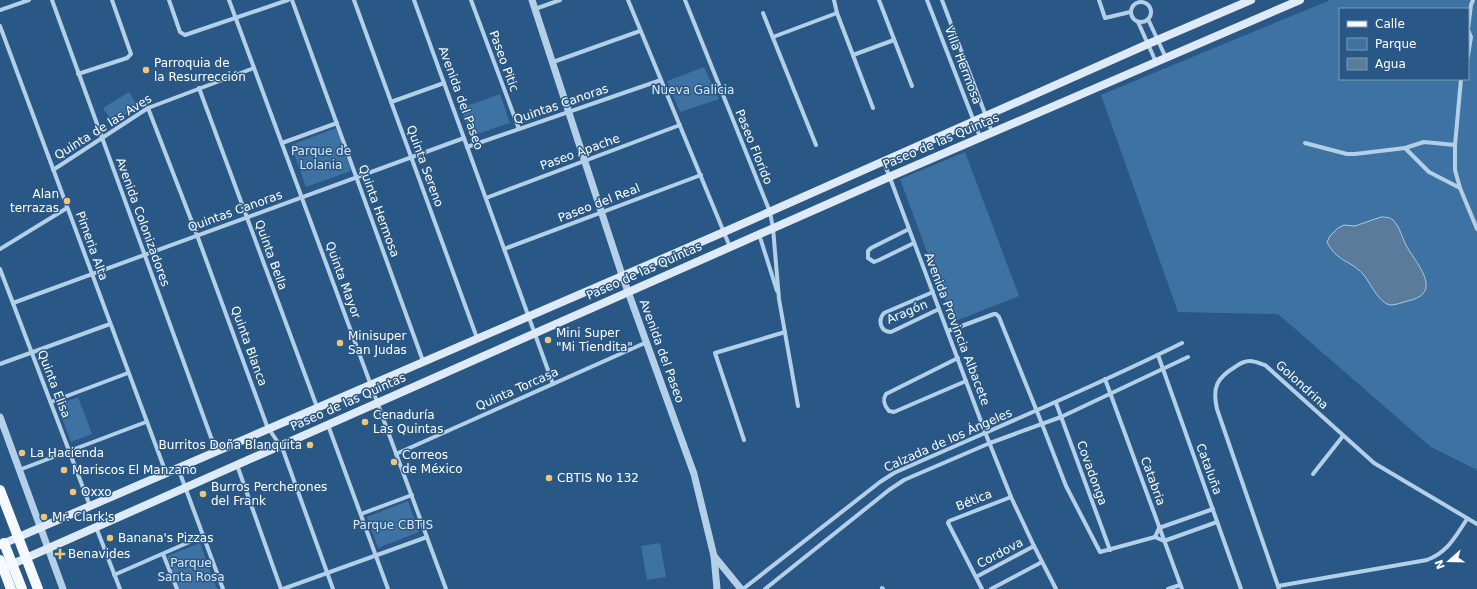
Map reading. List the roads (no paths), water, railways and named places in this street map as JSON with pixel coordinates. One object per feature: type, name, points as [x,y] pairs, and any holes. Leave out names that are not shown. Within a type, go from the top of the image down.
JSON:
[{"type":"main road","name":"Paseo de las Quintas","points":[[2,544],[770,212],[1148,44],[1251,0]]},
{"type":"main road","name":"Paseo de las Quintas","points":[[1,566],[13,564],[628,291],[980,137],[1300,0]]},
{"type":"main road","points":[[0,490],[38,589]]},
{"type":"main road","points":[[2,544],[13,564],[22,589]]},
{"type":"main road","points":[[1,566],[11,589]]},
{"type":"street","points":[[0,10],[29,0]]},
{"type":"street","name":"Avenida Colonizadores","points":[[52,0],[216,451]]},
{"type":"street","points":[[78,74],[127,58],[131,54],[131,50],[112,0]]},
{"type":"street","points":[[168,0],[180,32],[185,35],[288,0]]},
{"type":"street","name":"Quinta Mayor","points":[[229,0],[446,589]]},
{"type":"street","name":"Quinta Hermosa","points":[[292,0],[424,361]]},
{"type":"street","name":"Quinta Sereno","points":[[354,0],[477,338]]},
{"type":"street","name":"Avenida del Paseo","points":[[414,0],[553,384]]},
{"type":"street","name":"Paseo Pitic","points":[[471,0],[519,129]]},
{"type":"street","name":"Avenida del Paseo","points":[[532,0],[570,111],[622,275],[694,474],[714,556],[742,589]]},
{"type":"street","points":[[535,9],[560,0]]},
{"type":"street","points":[[628,0],[730,247]]},
{"type":"street","name":"Paseo Florido","points":[[685,0],[770,212],[773,228],[779,299]]},
{"type":"street","points":[[834,0],[837,13],[873,108]]},
{"type":"street","points":[[879,0],[912,86]]},
{"type":"street","name":"Villa Hermosa","points":[[927,0],[980,137]]},
{"type":"street","name":"Villa Hermosa","points":[[942,0],[992,132]]},
{"type":"street","points":[[1098,0],[1105,18],[1130,12],[1134,4],[1144,1],[1149,7],[1150,15],[1142,22],[1138,22]]},
{"type":"street","points":[[1469,7],[1473,0]]},
{"type":"street","points":[[763,12],[816,145]]},
{"type":"street","points":[[1130,12],[1133,18],[1138,22],[1156,62]]},
{"type":"street","points":[[773,37],[837,13]]},
{"type":"street","points":[[1148,18],[1167,58]]},
{"type":"street","name":"Pimeria Alta","points":[[0,26],[166,473]]},
{"type":"street","points":[[553,62],[640,31]]},
{"type":"street","points":[[1469,32],[1471,37],[1469,50]]},
{"type":"street","points":[[853,55],[894,40]]},
{"type":"street","name":"Quinta de las Aves","points":[[53,170],[148,108],[254,68]]},
{"type":"street","name":"Quintas Canoras","points":[[467,147],[661,80]]},
{"type":"street","points":[[1461,80],[1455,145],[1455,170],[1460,188],[1477,229]]},
{"type":"street","points":[[391,102],[444,83]]},
{"type":"street","name":"Quinta Bella","points":[[199,88],[317,407]]},
{"type":"street","name":"Quinta Blanca","points":[[148,108],[197,235],[268,428],[283,450],[333,589]]},
{"type":"street","points":[[282,143],[337,123]]},
{"type":"street","name":"Paseo Apache","points":[[486,198],[680,126]]},
{"type":"street","name":"Quintas Canoras","points":[[13,303],[464,138]]},
{"type":"street","points":[[1305,142],[1347,154],[1364,154],[1405,148],[1424,142],[1455,145]]},
{"type":"street","points":[[1405,148],[1429,172],[1460,188]]},
{"type":"street","name":"Avenida Provincia Albacete","points":[[884,162],[985,432],[1011,497],[1056,589]]},
{"type":"street","name":"Paseo del Real","points":[[504,249],[701,175]]},
{"type":"street","points":[[0,249],[68,208]]},
{"type":"street","points":[[909,229],[871,248],[868,251],[868,258],[874,262],[914,243]]},
{"type":"street","points":[[759,234],[779,299],[798,406]]},
{"type":"street","name":"Quinta Elisa","points":[[0,269],[90,506]]},
{"type":"street","name":"Aragón","points":[[933,292],[884,314],[881,316],[881,325],[886,332],[891,332],[939,309]]},
{"type":"street","points":[[948,331],[994,314],[998,315],[1070,496],[1099,551],[1110,550],[1154,537],[1164,541],[1217,522]]},
{"type":"street","points":[[0,364],[110,324]]},
{"type":"street","points":[[744,440],[715,353],[785,332]]},
{"type":"street","name":"Quinta Torcasa","points":[[396,454],[647,342]]},
{"type":"street","name":"Calzada de los Ángeles","points":[[742,589],[894,473],[985,432],[1056,403],[1182,343]]},
{"type":"street","name":"Cataluña","points":[[1158,355],[1241,589]]},
{"type":"street","name":"Calzada de los Ángeles","points":[[765,589],[897,484],[990,443],[1061,416],[1188,357]]},
{"type":"street","points":[[958,358],[886,394],[883,398],[884,403],[889,410],[894,412],[966,381]]},
{"type":"street","name":"Golondrina","points":[[1467,519],[1450,546],[1435,557],[1427,560],[1279,588],[1217,409],[1214,397],[1217,384],[1224,373],[1240,364],[1250,361],[1265,366],[1374,463],[1477,524]]},
{"type":"street","points":[[51,402],[128,373]]},
{"type":"street","name":"Catabria","points":[[1105,380],[1181,587]]},
{"type":"street","name":"Covadonga","points":[[1056,403],[1110,550]]},
{"type":"street","points":[[0,417],[63,589]]},
{"type":"street","points":[[19,470],[146,422]]},
{"type":"street","points":[[327,425],[388,589]]},
{"type":"street","points":[[1312,474],[1343,436]]},
{"type":"street","points":[[237,465],[282,589],[427,537]]},
{"type":"street","points":[[178,468],[223,589]]},
{"type":"street","points":[[361,514],[412,495]]},
{"type":"street","name":"Bética","points":[[976,577],[948,525],[949,521],[1011,497]]},
{"type":"street","points":[[1154,537],[1159,528],[1213,509]]},
{"type":"street","points":[[96,527],[120,589]]},
{"type":"street","points":[[114,575],[203,536]]},
{"type":"street","name":"Cordova","points":[[976,577],[1034,546]]},
{"type":"street","points":[[163,554],[177,589]]},
{"type":"street","points":[[714,556],[717,589]]},
{"type":"street","points":[[992,589],[1042,562]]},
{"type":"street","points":[[976,577],[982,589]]},
{"type":"street","points":[[1168,589],[1181,587]]},
{"type":"water","points":[[1381,217],[1390,218],[1393,220],[1425,277],[1426,285],[1424,292],[1419,297],[1393,305],[1387,304],[1383,301],[1363,274],[1339,257],[1331,249],[1327,242],[1330,236],[1338,228],[1344,225],[1355,226]]},
{"type":"place","name":"Parroquia de la Resurrección","points":[[146,70]]},
{"type":"place","name":"Alan terrazas","points":[[67,201]]},
{"type":"place","name":"Mini Super \"Mi Tiendita\"","points":[[548,340]]},
{"type":"place","name":"Minisuper San Judas","points":[[340,343]]},
{"type":"place","name":"Cenaduría Las Quintas","points":[[365,422]]},
{"type":"place","name":"Burritos Doña Blanquita","points":[[310,445]]},
{"type":"place","name":"La Hacienda","points":[[22,453]]},
{"type":"place","name":"Correos de México","points":[[394,462]]},
{"type":"place","name":"Mariscos El Manzano","points":[[64,470]]},
{"type":"place","name":"CBTIS No 132","points":[[549,478]]},
{"type":"place","name":"Oxxo","points":[[73,492]]},
{"type":"place","name":"Burros Percherones del Frank","points":[[203,494]]},
{"type":"place","name":"Mr. Clark's","points":[[44,517]]},
{"type":"place","name":"Banana's Pizzas","points":[[110,538]]},
{"type":"place","name":"Benavides","points":[[60,554]]},
{"type":"park label","name":"Nueva Galicia","points":[[693,90]]},
{"type":"park label","name":"Parque de Lolania","points":[[321,158]]},
{"type":"park label","name":"Parque CBTIS","points":[[393,525]]},
{"type":"park label","name":"Parque Santa Rosa","points":[[191,570]]}]
